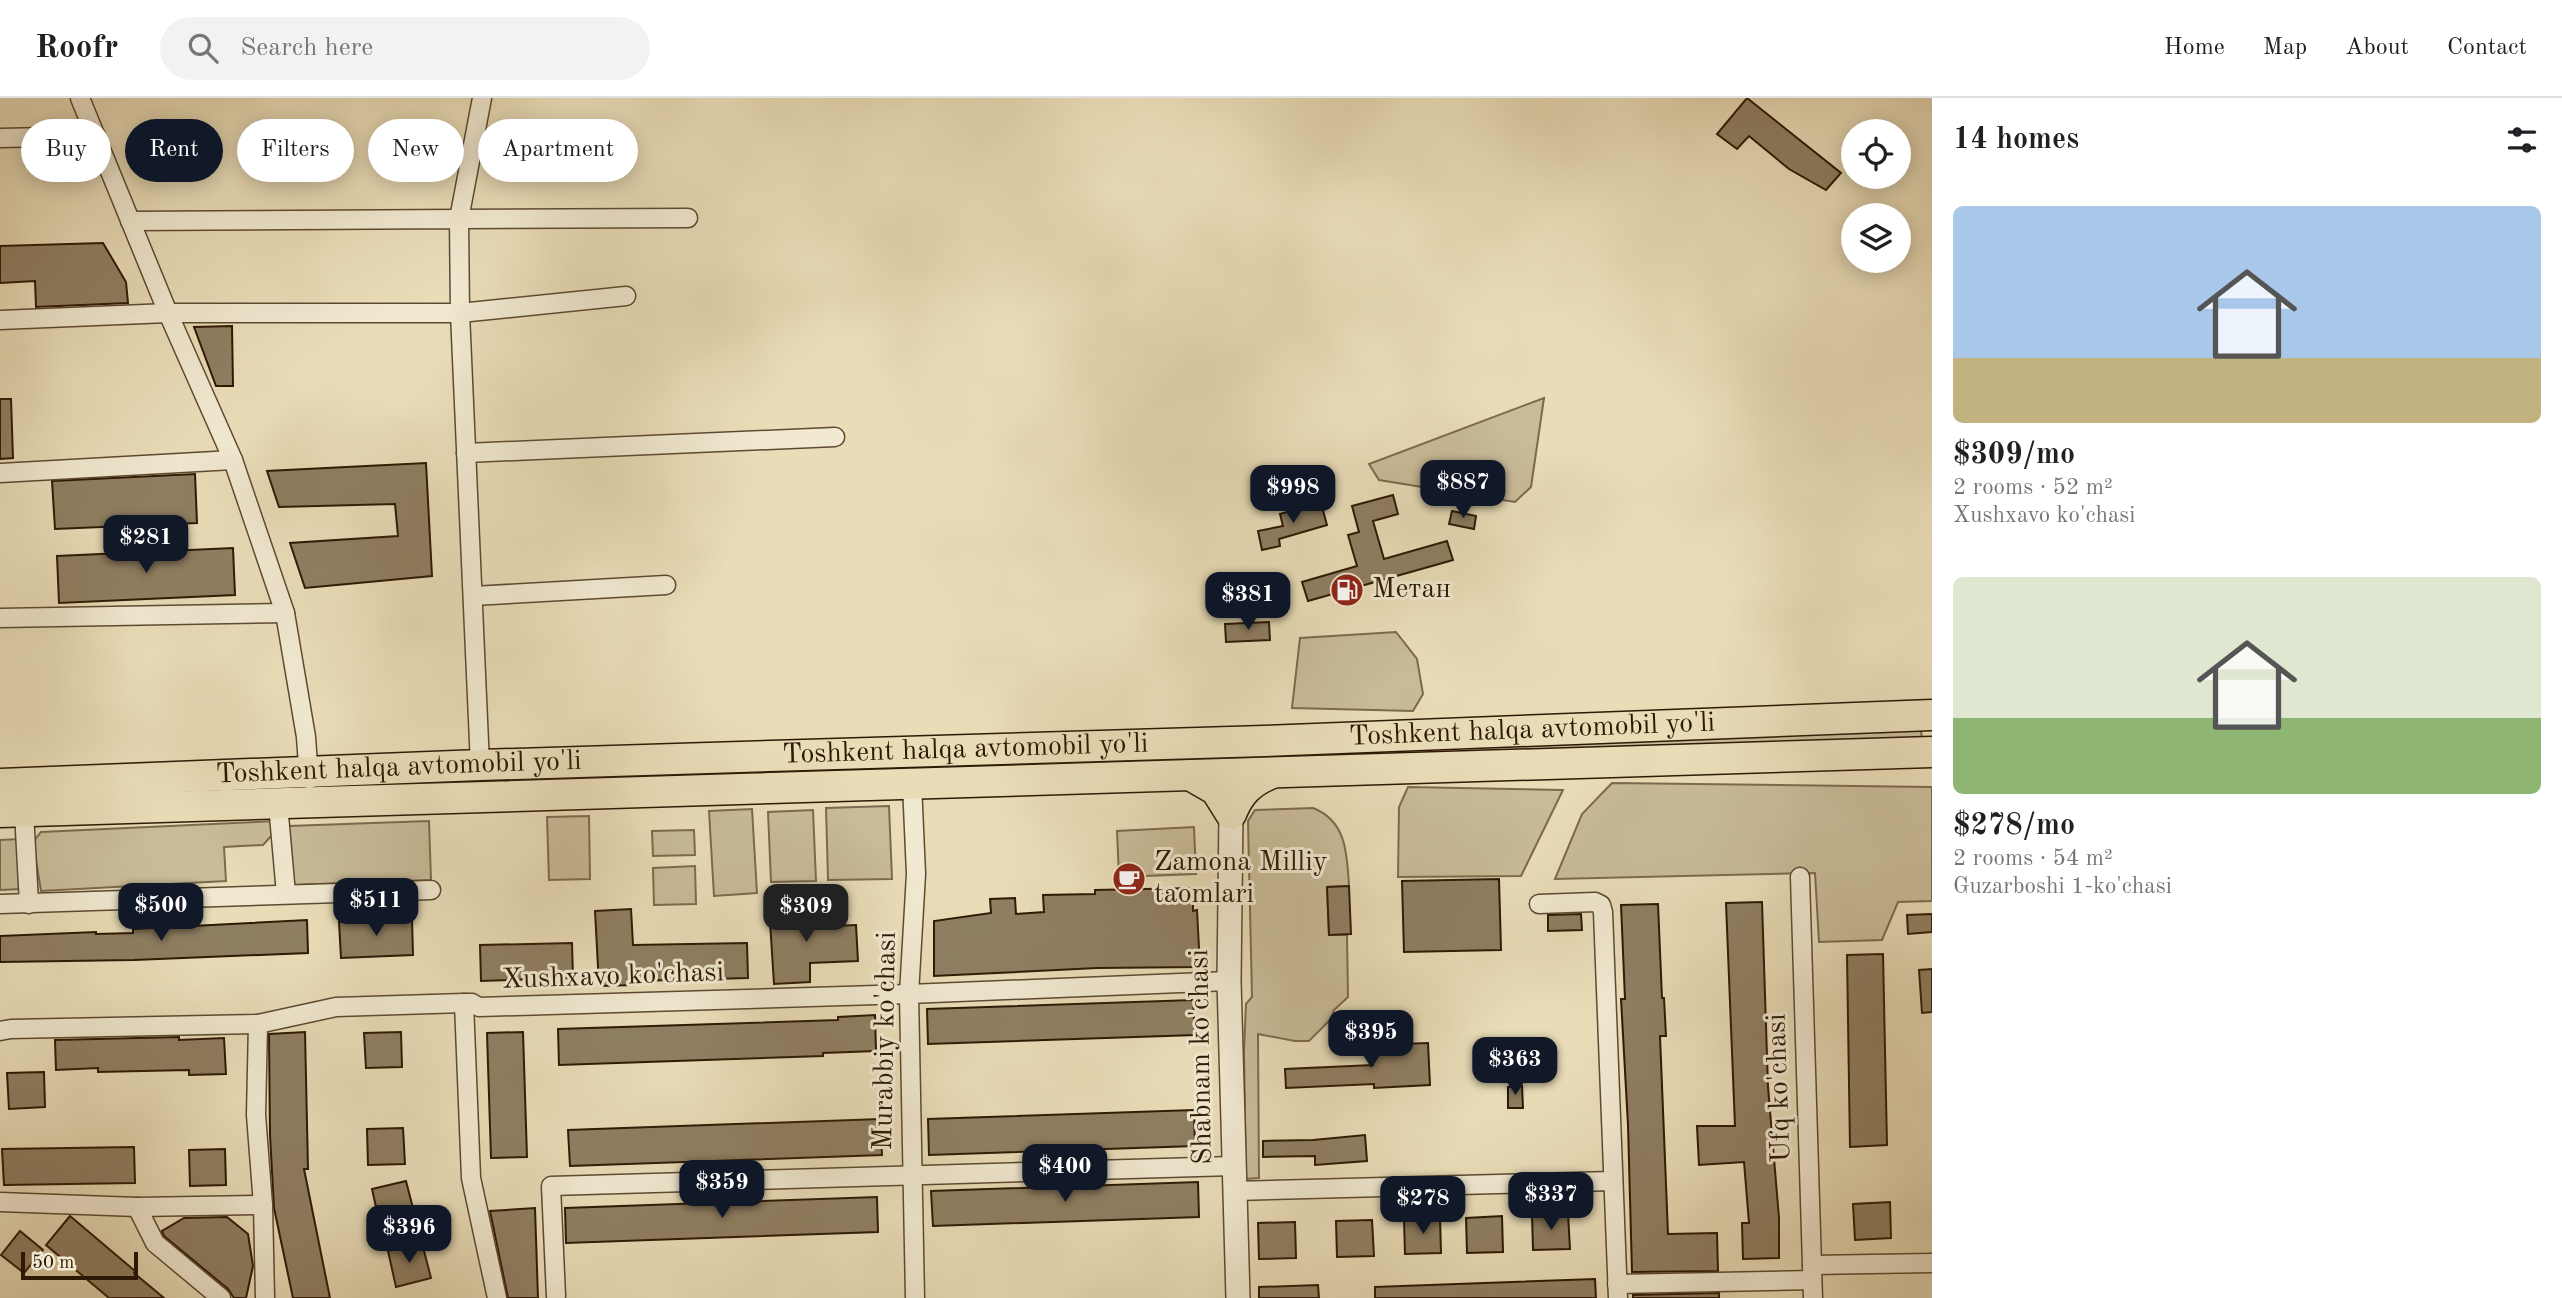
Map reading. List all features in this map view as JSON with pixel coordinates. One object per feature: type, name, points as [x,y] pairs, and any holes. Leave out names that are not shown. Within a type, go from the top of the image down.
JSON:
[{"type":"highway","name":"Toshkent halqa avtomobil yo'li","points":[[0,784],[480,765],[1425,736],[1932,715]]},
{"type":"highway","name":"Toshkent halqa avtomobil yo'li","points":[[12,812],[1932,752]]},
{"type":"highway","points":[[889,754],[901,785]]},
{"type":"highway","points":[[1231,814],[1245,789],[1257,779],[1272,773]]},
{"type":"highway","points":[[1190,775],[1216,790],[1231,814]]},
{"type":"street","points":[[80,98],[89,119]]},
{"type":"street","points":[[480,765],[460,313],[459,219],[482,98]]},
{"type":"street","points":[[0,138],[21,138]]},
{"type":"street","points":[[111,174],[168,313],[233,460],[285,612],[306,737],[308,803]]},
{"type":"street","points":[[130,221],[688,218]]},
{"type":"street","points":[[0,320],[168,313],[460,313],[626,296]]},
{"type":"street","points":[[466,453],[835,438]]},
{"type":"street","points":[[0,473],[233,460]]},
{"type":"street","points":[[473,596],[666,585]]},
{"type":"street","points":[[0,618],[285,612]]},
{"type":"street","name":"Murabbiy ko'chasi","points":[[901,785],[916,874],[909,994],[915,1298]]},
{"type":"street","points":[[278,804],[286,894]]},
{"type":"street","points":[[12,812],[29,904]]},
{"type":"street","name":"Shabnam ko'chasi","points":[[1231,814],[1229,981],[1238,1298]]},
{"type":"street","name":"Ufq ko'chasi","points":[[1800,877],[1812,1281]]},
{"type":"street","points":[[0,904],[431,890]]},
{"type":"street","points":[[1539,904],[1595,902],[1601,905],[1603,912],[1617,1291],[1812,1281],[1932,1263]]},
{"type":"street","name":"Xushxavo ko'chasi","points":[[497,1298],[471,1178],[464,1003],[479,1007],[1229,981]]},
{"type":"street","points":[[0,1031],[258,1024],[336,1007],[464,1003]]},
{"type":"street","points":[[258,1024],[257,1115],[265,1298]]},
{"type":"street","points":[[556,1296],[551,1186],[1233,1166]]},
{"type":"street","points":[[1234,1191],[1613,1181]]},
{"type":"street","points":[[0,1202],[137,1207],[263,1205]]},
{"type":"street","points":[[137,1207],[155,1243],[221,1298]]},
{"type":"shaded area","points":[[1544,398],[1531,487],[1515,502],[1379,480],[1369,464]]},
{"type":"shaded area","points":[[1396,632],[1417,659],[1423,694],[1413,711],[1292,708],[1300,638]]},
{"type":"shaded area","points":[[1921,730],[1922,740],[917,772],[917,762]]},
{"type":"shaded area","points":[[852,766],[853,775],[342,789],[342,780]]},
{"type":"shaded area","points":[[1612,783],[1932,787],[1932,901],[1898,902],[1882,940],[1819,942],[1815,873],[1555,879],[1582,814]]},
{"type":"shaded area","points":[[1408,787],[1563,790],[1521,876],[1398,877],[1399,807]]},
{"type":"shaded area","points":[[889,806],[892,879],[828,880],[826,808]]},
{"type":"shaded area","points":[[1313,808],[1333,821],[1346,851],[1349,886],[1327,887],[1329,935],[1347,935],[1348,997],[1309,1041],[1258,1034],[1259,1178],[1246,1179],[1244,1052],[1246,1004],[1252,997],[1248,821],[1255,810]]},
{"type":"shaded area","points":[[752,809],[757,893],[714,896],[709,811]]},
{"type":"shaded area","points":[[813,810],[816,881],[771,882],[768,812]]},
{"type":"shaded area","points":[[589,816],[590,879],[549,880],[547,817]]},
{"type":"shaded area","points":[[275,821],[273,834],[263,845],[224,847],[226,881],[41,891],[33,842],[41,832]]},
{"type":"shaded area","points":[[429,821],[431,880],[291,885],[289,826]]},
{"type":"shaded area","points":[[1194,827],[1196,874],[1119,877],[1117,831]]},
{"type":"shaded area","points":[[694,830],[695,855],[653,856],[652,831]]},
{"type":"shaded area","points":[[19,839],[21,889],[0,890],[0,840]]},
{"type":"shaded area","points":[[695,866],[696,904],[654,905],[653,868]]},
{"type":"building","points":[[1747,98],[1841,173],[1826,190],[1789,169],[1749,136],[1737,149],[1717,134]]},
{"type":"building","points":[[103,243],[126,282],[128,303],[36,307],[35,281],[0,283],[0,246]]},
{"type":"building","points":[[232,326],[233,386],[216,386],[194,327]]},
{"type":"building","points":[[0,399],[11,399],[13,458],[0,459]]},
{"type":"building","points":[[426,463],[432,576],[305,588],[290,543],[398,536],[395,504],[279,507],[267,471]]},
{"type":"building","points":[[195,474],[197,523],[55,529],[52,481]]},
{"type":"building","points":[[1393,495],[1398,514],[1373,521],[1384,559],[1447,541],[1453,560],[1308,601],[1302,582],[1357,566],[1348,535],[1359,532],[1352,506]]},
{"type":"building","points":[[1321,503],[1327,525],[1279,539],[1280,546],[1262,550],[1258,531],[1283,526],[1280,514]]},
{"type":"building","points":[[1452,511],[1476,516],[1474,529],[1449,524]]},
{"type":"building","points":[[233,548],[235,595],[59,603],[57,556]]},
{"type":"building","points":[[1269,622],[1270,640],[1226,642],[1225,624]]},
{"type":"building","points":[[1499,879],[1501,950],[1404,952],[1402,881]]},
{"type":"building","points":[[1349,886],[1351,934],[1329,935],[1327,887]]},
{"type":"building","points":[[1193,888],[1200,967],[1097,968],[934,976],[934,921],[991,913],[990,899],[1015,898],[1016,914],[1044,912],[1043,895],[1095,894],[1095,890]]},
{"type":"building","points":[[1762,902],[1768,1087],[1779,1218],[1779,1258],[1743,1259],[1742,1223],[1749,1223],[1744,1162],[1699,1165],[1697,1126],[1735,1126],[1726,903]]},
{"type":"building","points":[[1658,904],[1666,1036],[1660,1036],[1668,1234],[1717,1233],[1718,1271],[1632,1272],[1621,999],[1625,999],[1621,905]]},
{"type":"building","points":[[806,905],[807,927],[856,925],[858,961],[810,963],[810,982],[774,984],[769,906]]},
{"type":"building","points":[[631,909],[633,945],[747,943],[748,978],[635,981],[635,985],[599,986],[595,911]]},
{"type":"building","points":[[1581,914],[1582,930],[1548,931],[1548,915]]},
{"type":"building","points":[[1932,914],[1932,932],[1908,934],[1907,915]]},
{"type":"building","points":[[412,919],[413,955],[341,958],[339,922]]},
{"type":"building","points":[[307,920],[308,953],[0,962],[0,936],[133,933],[133,929]]},
{"type":"building","points":[[572,943],[573,978],[481,981],[480,945]]},
{"type":"building","points":[[1883,954],[1887,1145],[1850,1147],[1847,955]]},
{"type":"building","points":[[1932,969],[1932,1012],[1922,1013],[1919,970]]},
{"type":"building","points":[[1193,1000],[1195,1035],[928,1044],[927,1009]]},
{"type":"building","points":[[875,1015],[876,1051],[823,1053],[823,1056],[559,1065],[558,1029],[838,1020],[838,1017]]},
{"type":"building","points":[[305,1032],[308,1169],[304,1169],[330,1298],[293,1298],[274,1208],[269,1034]]},
{"type":"building","points":[[401,1032],[402,1067],[366,1068],[364,1033]]},
{"type":"building","points":[[523,1032],[527,1157],[491,1158],[487,1033]]},
{"type":"building","points":[[179,1037],[179,1040],[224,1038],[226,1074],[189,1075],[189,1070],[56,1070],[55,1040]]},
{"type":"building","points":[[1428,1043],[1430,1085],[1374,1088],[1374,1084],[1286,1088],[1285,1069],[1373,1065],[1372,1045]]},
{"type":"building","points":[[44,1072],[45,1107],[9,1109],[7,1073]]},
{"type":"building","points":[[1522,1086],[1523,1108],[1508,1108],[1508,1087]]},
{"type":"building","points":[[1194,1110],[1195,1146],[929,1155],[928,1119]]},
{"type":"building","points":[[880,1119],[882,1155],[570,1166],[568,1130]]},
{"type":"building","points":[[403,1128],[405,1164],[368,1165],[367,1129]]},
{"type":"building","points":[[1365,1135],[1367,1161],[1315,1165],[1315,1156],[1263,1157],[1263,1141]]},
{"type":"building","points":[[134,1147],[135,1183],[4,1185],[2,1149]]},
{"type":"building","points":[[225,1149],[226,1185],[190,1186],[189,1150]]},
{"type":"building","points":[[406,1181],[415,1216],[380,1225],[372,1189]]},
{"type":"building","points":[[1198,1182],[1199,1217],[933,1226],[931,1191]]},
{"type":"building","points":[[877,1197],[878,1232],[566,1243],[565,1208]]},
{"type":"building","points":[[1890,1202],[1891,1238],[1855,1240],[1853,1204]]},
{"type":"building","points":[[535,1208],[538,1298],[508,1298],[490,1211]]},
{"type":"building","points":[[1568,1213],[1570,1249],[1533,1250],[1532,1214]]},
{"type":"building","points":[[70,1216],[164,1298],[109,1298],[46,1245]]},
{"type":"building","points":[[1502,1216],[1503,1252],[1467,1253],[1466,1218]]},
{"type":"building","points":[[227,1217],[248,1234],[253,1266],[246,1298],[234,1298],[228,1289],[164,1236],[162,1231],[184,1218]]},
{"type":"building","points":[[1440,1217],[1441,1253],[1405,1254],[1404,1219]]},
{"type":"building","points":[[1372,1220],[1374,1256],[1337,1257],[1336,1221]]},
{"type":"building","points":[[1295,1222],[1296,1258],[1259,1259],[1258,1223]]},
{"type":"building","points":[[20,1231],[43,1250],[24,1273],[1,1255]]},
{"type":"building","points":[[422,1243],[431,1278],[396,1287],[388,1251]]},
{"type":"building","points":[[1595,1279],[1596,1298],[1375,1298],[1375,1287]]},
{"type":"building","points":[[1318,1285],[1319,1298],[1259,1298],[1259,1287]]},
{"type":"building","points":[[1719,1293],[1719,1298],[1633,1298],[1633,1295]]},
{"type":"place","name":"Метан","points":[[1347,590]]},
{"type":"place","name":"Zamona Milliy taomlari","points":[[1129,879]]}]
